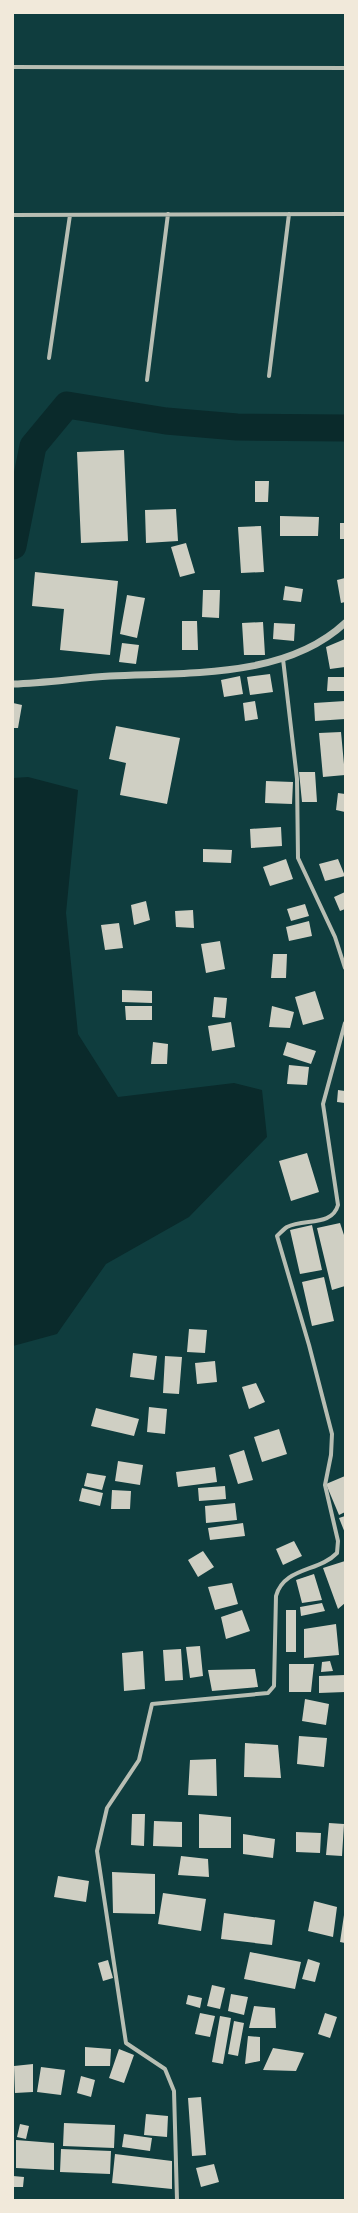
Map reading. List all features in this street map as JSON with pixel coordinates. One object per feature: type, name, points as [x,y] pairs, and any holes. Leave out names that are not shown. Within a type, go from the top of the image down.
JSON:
[{"type":"street","points":[[13,67],[345,68]]},
{"type":"street","points":[[147,380],[168,214]]},
{"type":"street","points":[[269,376],[289,214]]},
{"type":"street","points":[[13,215],[345,214]]},
{"type":"street","points":[[49,358],[70,215]]},
{"type":"street","points":[[13,684],[235,669],[283,659],[333,634],[345,623]]},
{"type":"street","points":[[283,659],[297,779],[298,858],[335,937],[345,968]]},
{"type":"street","points":[[177,2200],[174,2091],[165,2069],[126,2043],[97,1851],[107,1808],[139,1760],[152,1704],[268,1693],[274,1686],[276,1596],[278,1586],[286,1578],[330,1560],[337,1553],[338,1541],[325,1485],[331,1455],[332,1434],[309,1345],[278,1236],[287,1227],[331,1218],[336,1212],[338,1205],[324,1104],[345,1023]]},
{"type":"water","points":[[28,777],[78,790],[66,913],[78,1034],[118,1097],[234,1083],[262,1090],[267,1137],[189,1217],[106,1264],[57,1334],[13,1346],[13,778]]},
{"type":"building","points":[[124,450],[128,541],[81,543],[77,452]]},
{"type":"building","points":[[255,481],[269,481],[268,502],[255,502]]},
{"type":"building","points":[[176,509],[178,541],[146,543],[145,510]]},
{"type":"building","points":[[280,516],[319,517],[318,536],[280,536]]},
{"type":"building","points":[[340,523],[345,523],[345,539],[340,539]]},
{"type":"building","points":[[261,526],[264,572],[241,573],[238,527]]},
{"type":"building","points":[[186,543],[195,573],[180,577],[171,547]]},
{"type":"building","points":[[35,572],[118,581],[110,655],[60,650],[64,609],[32,606]]},
{"type":"building","points":[[345,578],[345,602],[341,603],[337,580]]},
{"type":"building","points":[[285,586],[303,589],[301,602],[283,600]]},
{"type":"building","points":[[203,590],[220,590],[219,618],[202,617]]},
{"type":"building","points":[[127,595],[145,598],[137,638],[120,634]]},
{"type":"building","points":[[182,621],[197,621],[198,650],[182,650]]},
{"type":"building","points":[[263,622],[265,655],[244,655],[242,623]]},
{"type":"building","points":[[274,623],[295,624],[294,641],[273,639]]},
{"type":"building","points":[[345,639],[345,667],[330,669],[326,647]]},
{"type":"building","points":[[122,643],[139,645],[136,664],[119,662]]},
{"type":"building","points":[[270,674],[273,692],[250,695],[247,677]]},
{"type":"building","points":[[240,676],[243,694],[224,697],[221,680]]},
{"type":"building","points":[[328,677],[345,677],[345,691],[327,691]]},
{"type":"building","points":[[255,701],[258,719],[245,721],[243,703]]},
{"type":"building","points":[[345,701],[345,719],[315,721],[314,703]]},
{"type":"building","points":[[13,703],[22,705],[18,728],[13,728]]},
{"type":"building","points":[[116,726],[180,738],[167,804],[120,795],[126,763],[109,759]]},
{"type":"building","points":[[341,732],[345,775],[323,777],[319,733]]},
{"type":"building","points":[[299,772],[315,772],[317,802],[302,802]]},
{"type":"building","points":[[266,781],[293,782],[292,804],[265,803]]},
{"type":"building","points":[[338,793],[345,794],[345,812],[336,810]]},
{"type":"building","points":[[281,827],[282,846],[251,848],[250,829]]},
{"type":"building","points":[[203,849],[232,850],[231,863],[203,862]]},
{"type":"building","points":[[286,859],[293,879],[270,886],[263,867]]},
{"type":"building","points":[[338,859],[345,876],[325,881],[319,864]]},
{"type":"building","points":[[345,892],[345,909],[340,911],[334,897]]},
{"type":"building","points":[[146,901],[150,920],[134,925],[131,905]]},
{"type":"building","points":[[305,904],[309,916],[291,921],[287,909]]},
{"type":"building","points":[[193,910],[194,928],[176,927],[175,911]]},
{"type":"building","points":[[309,921],[312,936],[289,941],[286,927]]},
{"type":"building","points":[[119,923],[123,948],[105,950],[101,925]]},
{"type":"building","points":[[220,941],[225,969],[206,973],[201,944]]},
{"type":"building","points":[[273,954],[287,954],[286,978],[271,978]]},
{"type":"building","points":[[122,990],[152,991],[152,1003],[122,1002]]},
{"type":"building","points":[[315,991],[324,1019],[303,1025],[295,997]]},
{"type":"building","points":[[214,997],[227,998],[225,1018],[212,1017]]},
{"type":"building","points":[[125,1006],[152,1006],[152,1020],[126,1020]]},
{"type":"building","points":[[272,1006],[294,1012],[290,1028],[269,1027]]},
{"type":"building","points":[[231,1022],[235,1047],[212,1051],[208,1026]]},
{"type":"building","points":[[153,1042],[168,1044],[167,1064],[151,1064]]},
{"type":"building","points":[[287,1042],[316,1051],[311,1064],[283,1055]]},
{"type":"building","points":[[289,1065],[309,1067],[307,1085],[287,1084]]},
{"type":"building","points":[[338,1090],[345,1091],[345,1103],[337,1102]]},
{"type":"building","points":[[307,1153],[319,1192],[291,1201],[279,1161]]},
{"type":"building","points":[[340,1223],[345,1238],[345,1286],[332,1290],[317,1228]]},
{"type":"building","points":[[312,1225],[322,1270],[300,1274],[290,1230]]},
{"type":"building","points":[[324,1277],[334,1321],[312,1326],[302,1282]]},
{"type":"building","points":[[189,1329],[207,1330],[205,1353],[187,1352]]},
{"type":"building","points":[[133,1353],[157,1356],[154,1380],[130,1377]]},
{"type":"building","points":[[165,1356],[182,1357],[179,1394],[163,1393]]},
{"type":"building","points":[[215,1361],[217,1382],[197,1384],[195,1363]]},
{"type":"building","points":[[256,1383],[265,1402],[249,1409],[242,1387]]},
{"type":"building","points":[[149,1407],[167,1409],[165,1434],[147,1432]]},
{"type":"building","points":[[96,1408],[139,1419],[134,1436],[91,1426]]},
{"type":"building","points":[[279,1429],[287,1454],[262,1462],[254,1437]]},
{"type":"building","points":[[244,1450],[253,1480],[238,1484],[229,1455]]},
{"type":"building","points":[[118,1461],[143,1465],[140,1485],[115,1481]]},
{"type":"building","points":[[215,1467],[217,1482],[178,1487],[176,1472]]},
{"type":"building","points":[[87,1473],[106,1476],[102,1490],[84,1486]]},
{"type":"building","points":[[345,1476],[345,1512],[339,1515],[326,1484]]},
{"type":"building","points":[[225,1486],[226,1499],[199,1501],[198,1488]]},
{"type":"building","points":[[82,1488],[103,1493],[100,1506],[79,1501]]},
{"type":"building","points":[[112,1490],[131,1491],[130,1509],[111,1509]]},
{"type":"building","points":[[235,1503],[237,1520],[206,1523],[205,1506]]},
{"type":"building","points":[[345,1516],[345,1533],[339,1518]]},
{"type":"building","points":[[243,1523],[245,1536],[210,1540],[208,1528]]},
{"type":"building","points":[[294,1541],[302,1556],[283,1565],[276,1549]]},
{"type":"building","points":[[203,1551],[214,1567],[198,1577],[188,1560]]},
{"type":"building","points":[[345,1561],[345,1603],[338,1609],[323,1568]]},
{"type":"building","points":[[314,1574],[322,1600],[302,1603],[296,1580]]},
{"type":"building","points":[[232,1583],[238,1604],[215,1610],[208,1587]]},
{"type":"building","points":[[322,1603],[325,1611],[301,1616],[300,1607]]},
{"type":"building","points":[[242,1610],[250,1631],[226,1639],[221,1617]]},
{"type":"building","points":[[286,1610],[296,1610],[296,1652],[286,1652]]},
{"type":"building","points":[[336,1624],[339,1655],[304,1658],[304,1629]]},
{"type":"building","points":[[200,1646],[203,1676],[190,1678],[186,1647]]},
{"type":"building","points":[[181,1649],[183,1680],[165,1681],[163,1650]]},
{"type":"building","points":[[143,1651],[145,1689],[124,1691],[122,1653]]},
{"type":"building","points":[[330,1661],[333,1671],[321,1672],[322,1662]]},
{"type":"building","points":[[289,1664],[314,1664],[311,1692],[289,1692]]},
{"type":"building","points":[[255,1669],[258,1687],[212,1691],[208,1670]]},
{"type":"building","points":[[345,1675],[345,1692],[319,1693],[319,1676]]},
{"type":"building","points":[[305,1699],[329,1704],[326,1725],[302,1721]]},
{"type":"building","points":[[299,1736],[327,1738],[324,1767],[297,1764]]},
{"type":"building","points":[[245,1743],[278,1745],[281,1778],[244,1777]]},
{"type":"building","points":[[216,1759],[217,1796],[188,1795],[190,1760]]},
{"type":"building","points":[[132,1814],[145,1814],[144,1846],[131,1845]]},
{"type":"building","points":[[199,1814],[231,1817],[231,1848],[199,1848]]},
{"type":"building","points":[[154,1821],[182,1822],[182,1847],[153,1846]]},
{"type":"building","points":[[329,1823],[344,1824],[342,1856],[326,1855]]},
{"type":"building","points":[[296,1832],[321,1833],[320,1853],[296,1852]]},
{"type":"building","points":[[243,1834],[275,1839],[273,1858],[243,1854]]},
{"type":"building","points":[[181,1856],[208,1859],[209,1877],[178,1875]]},
{"type":"building","points":[[112,1872],[155,1874],[155,1914],[113,1913]]},
{"type":"building","points":[[58,1876],[89,1881],[86,1902],[54,1897]]},
{"type":"building","points":[[163,1893],[206,1899],[201,1931],[158,1924]]},
{"type":"building","points":[[314,1901],[337,1907],[333,1937],[308,1931]]},
{"type":"building","points":[[224,1913],[275,1920],[272,1945],[221,1939]]},
{"type":"building","points":[[345,1915],[345,1943],[340,1942]]},
{"type":"building","points":[[250,1952],[301,1962],[295,1989],[244,1979]]},
{"type":"building","points":[[308,1959],[320,1963],[315,1982],[302,1979]]},
{"type":"building","points":[[108,1960],[113,1978],[103,1981],[98,1963]]},
{"type":"building","points":[[212,1985],[225,1988],[220,2009],[207,2006]]},
{"type":"building","points":[[231,1994],[248,1997],[244,2015],[228,2011]]},
{"type":"building","points":[[188,1995],[202,1998],[200,2008],[186,2004]]},
{"type":"building","points":[[254,2006],[275,2008],[276,2028],[249,2028]]},
{"type":"building","points":[[200,2013],[215,2016],[210,2037],[195,2034]]},
{"type":"building","points":[[325,2013],[337,2017],[330,2038],[318,2034]]},
{"type":"building","points":[[220,2016],[231,2018],[223,2064],[212,2062]]},
{"type":"building","points":[[234,2021],[244,2023],[238,2056],[228,2054]]},
{"type":"building","points":[[248,2036],[260,2037],[260,2061],[245,2064]]},
{"type":"building","points":[[85,2047],[111,2049],[110,2066],[85,2066]]},
{"type":"building","points":[[273,2048],[304,2053],[296,2071],[263,2070]]},
{"type":"building","points":[[119,2049],[134,2055],[124,2083],[109,2078]]},
{"type":"building","points":[[33,2064],[33,2092],[15,2093],[14,2066]]},
{"type":"building","points":[[41,2067],[65,2070],[61,2095],[37,2092]]},
{"type":"building","points":[[81,2076],[95,2080],[91,2097],[77,2093]]},
{"type":"building","points":[[201,2097],[206,2155],[192,2156],[188,2098]]},
{"type":"building","points":[[146,2114],[168,2116],[167,2137],[144,2135]]},
{"type":"building","points":[[64,2123],[115,2125],[114,2148],[63,2146]]},
{"type":"building","points":[[20,2124],[29,2126],[26,2139],[17,2137]]},
{"type":"building","points":[[124,2134],[152,2138],[150,2151],[122,2147]]},
{"type":"building","points":[[16,2140],[54,2143],[54,2170],[16,2168]]},
{"type":"building","points":[[61,2149],[111,2151],[110,2174],[60,2172]]},
{"type":"building","points":[[115,2154],[172,2161],[172,2189],[112,2183]]},
{"type":"building","points":[[214,2164],[219,2182],[201,2187],[196,2168]]},
{"type":"building","points":[[13,2176],[24,2177],[23,2187],[13,2187]]},
{"type":"waterway","points":[[13,546],[33,446],[67,405],[166,421],[237,427],[345,428]]}]
